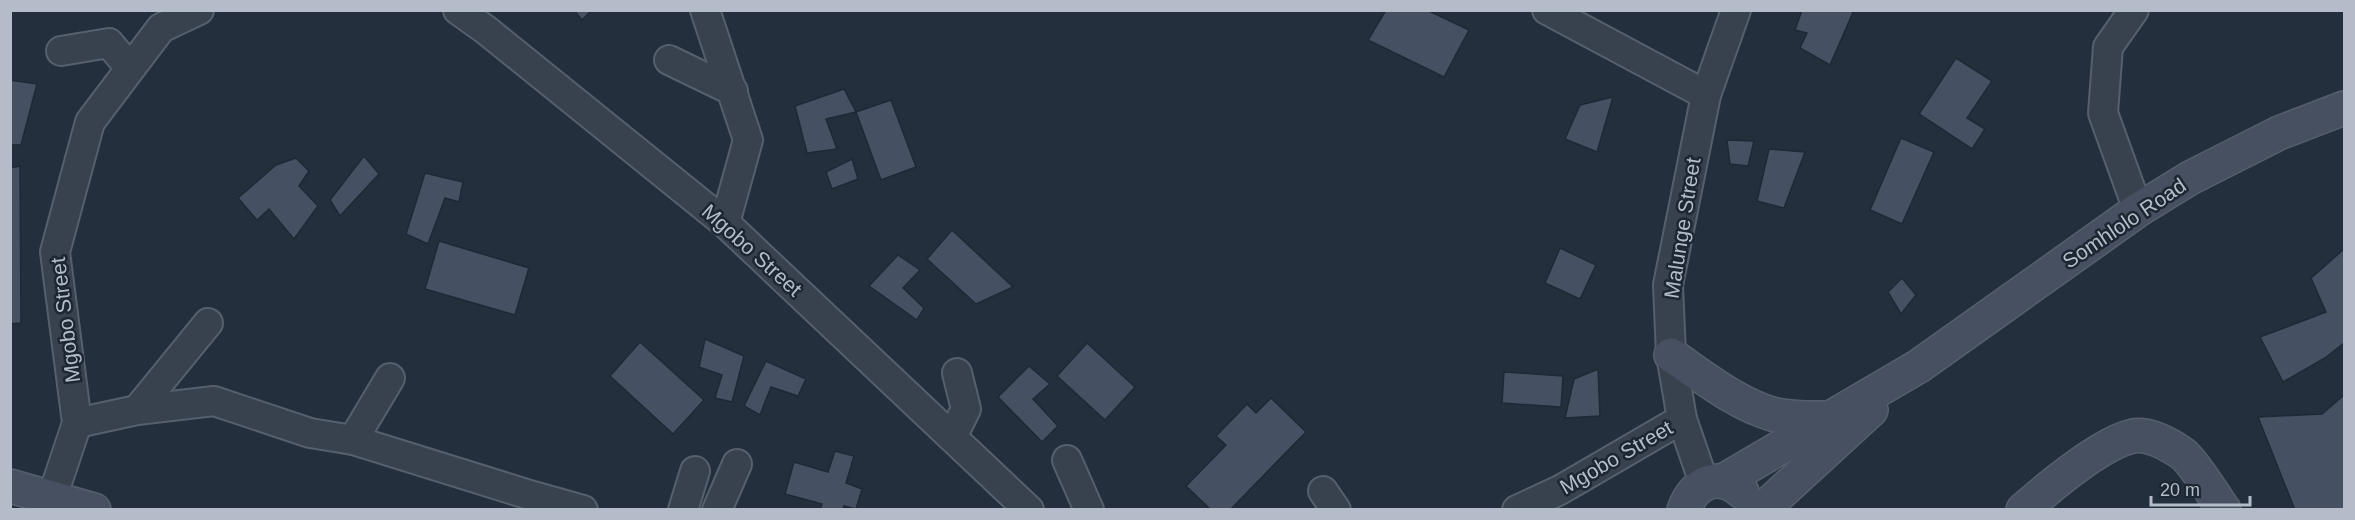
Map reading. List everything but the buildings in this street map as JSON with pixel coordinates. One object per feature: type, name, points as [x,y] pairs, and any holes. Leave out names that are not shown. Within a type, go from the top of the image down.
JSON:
[{"type":"main road","name":"Somhlolo Road","points":[[1684,509],[1689,496],[1918,366],[2138,210],[2190,178],[2279,133],[2344,108]]},
{"type":"main road","points":[[1671,355],[1720,388],[1757,407],[1791,417],[1829,418]]},
{"type":"main road","name":"Somhlolo Road","points":[[1762,510],[1918,366]]},
{"type":"main road","points":[[2023,510],[2056,480],[2109,446],[2133,436],[2150,436],[2185,455],[2224,510]]},
{"type":"main road","points":[[1714,482],[1736,486],[1745,495],[1750,510]]},
{"type":"main road","points":[[10,486],[94,510]]},
{"type":"street","name":"Mgobo Street","points":[[52,498],[77,423],[55,252],[90,122],[160,28],[199,10]]},
{"type":"street","name":"Mgobo Street","points":[[458,10],[486,30],[725,223],[1029,510]]},
{"type":"street","points":[[705,10],[748,140],[725,223]]},
{"type":"street","points":[[1547,10],[1706,95]]},
{"type":"street","name":"Malunge Street","points":[[1714,482],[1682,419],[1671,355],[1668,285],[1706,95],[1736,10]]},
{"type":"street","points":[[2134,10],[2108,47],[2103,112],[2138,210]]},
{"type":"street","points":[[61,51],[109,43],[130,68]]},
{"type":"street","points":[[669,60],[733,91]]},
{"type":"street","points":[[137,410],[208,323]]},
{"type":"street","points":[[952,437],[966,409],[957,373]]},
{"type":"street","points":[[353,440],[390,378]]},
{"type":"street","points":[[77,423],[137,410],[214,401],[310,433],[353,440],[583,510]]},
{"type":"street","name":"Mgobo Street","points":[[1517,510],[1560,490],[1682,419]]},
{"type":"street","points":[[1066,460],[1089,510]]},
{"type":"street","points":[[717,510],[737,464]]},
{"type":"street","points":[[683,510],[695,471]]}]
